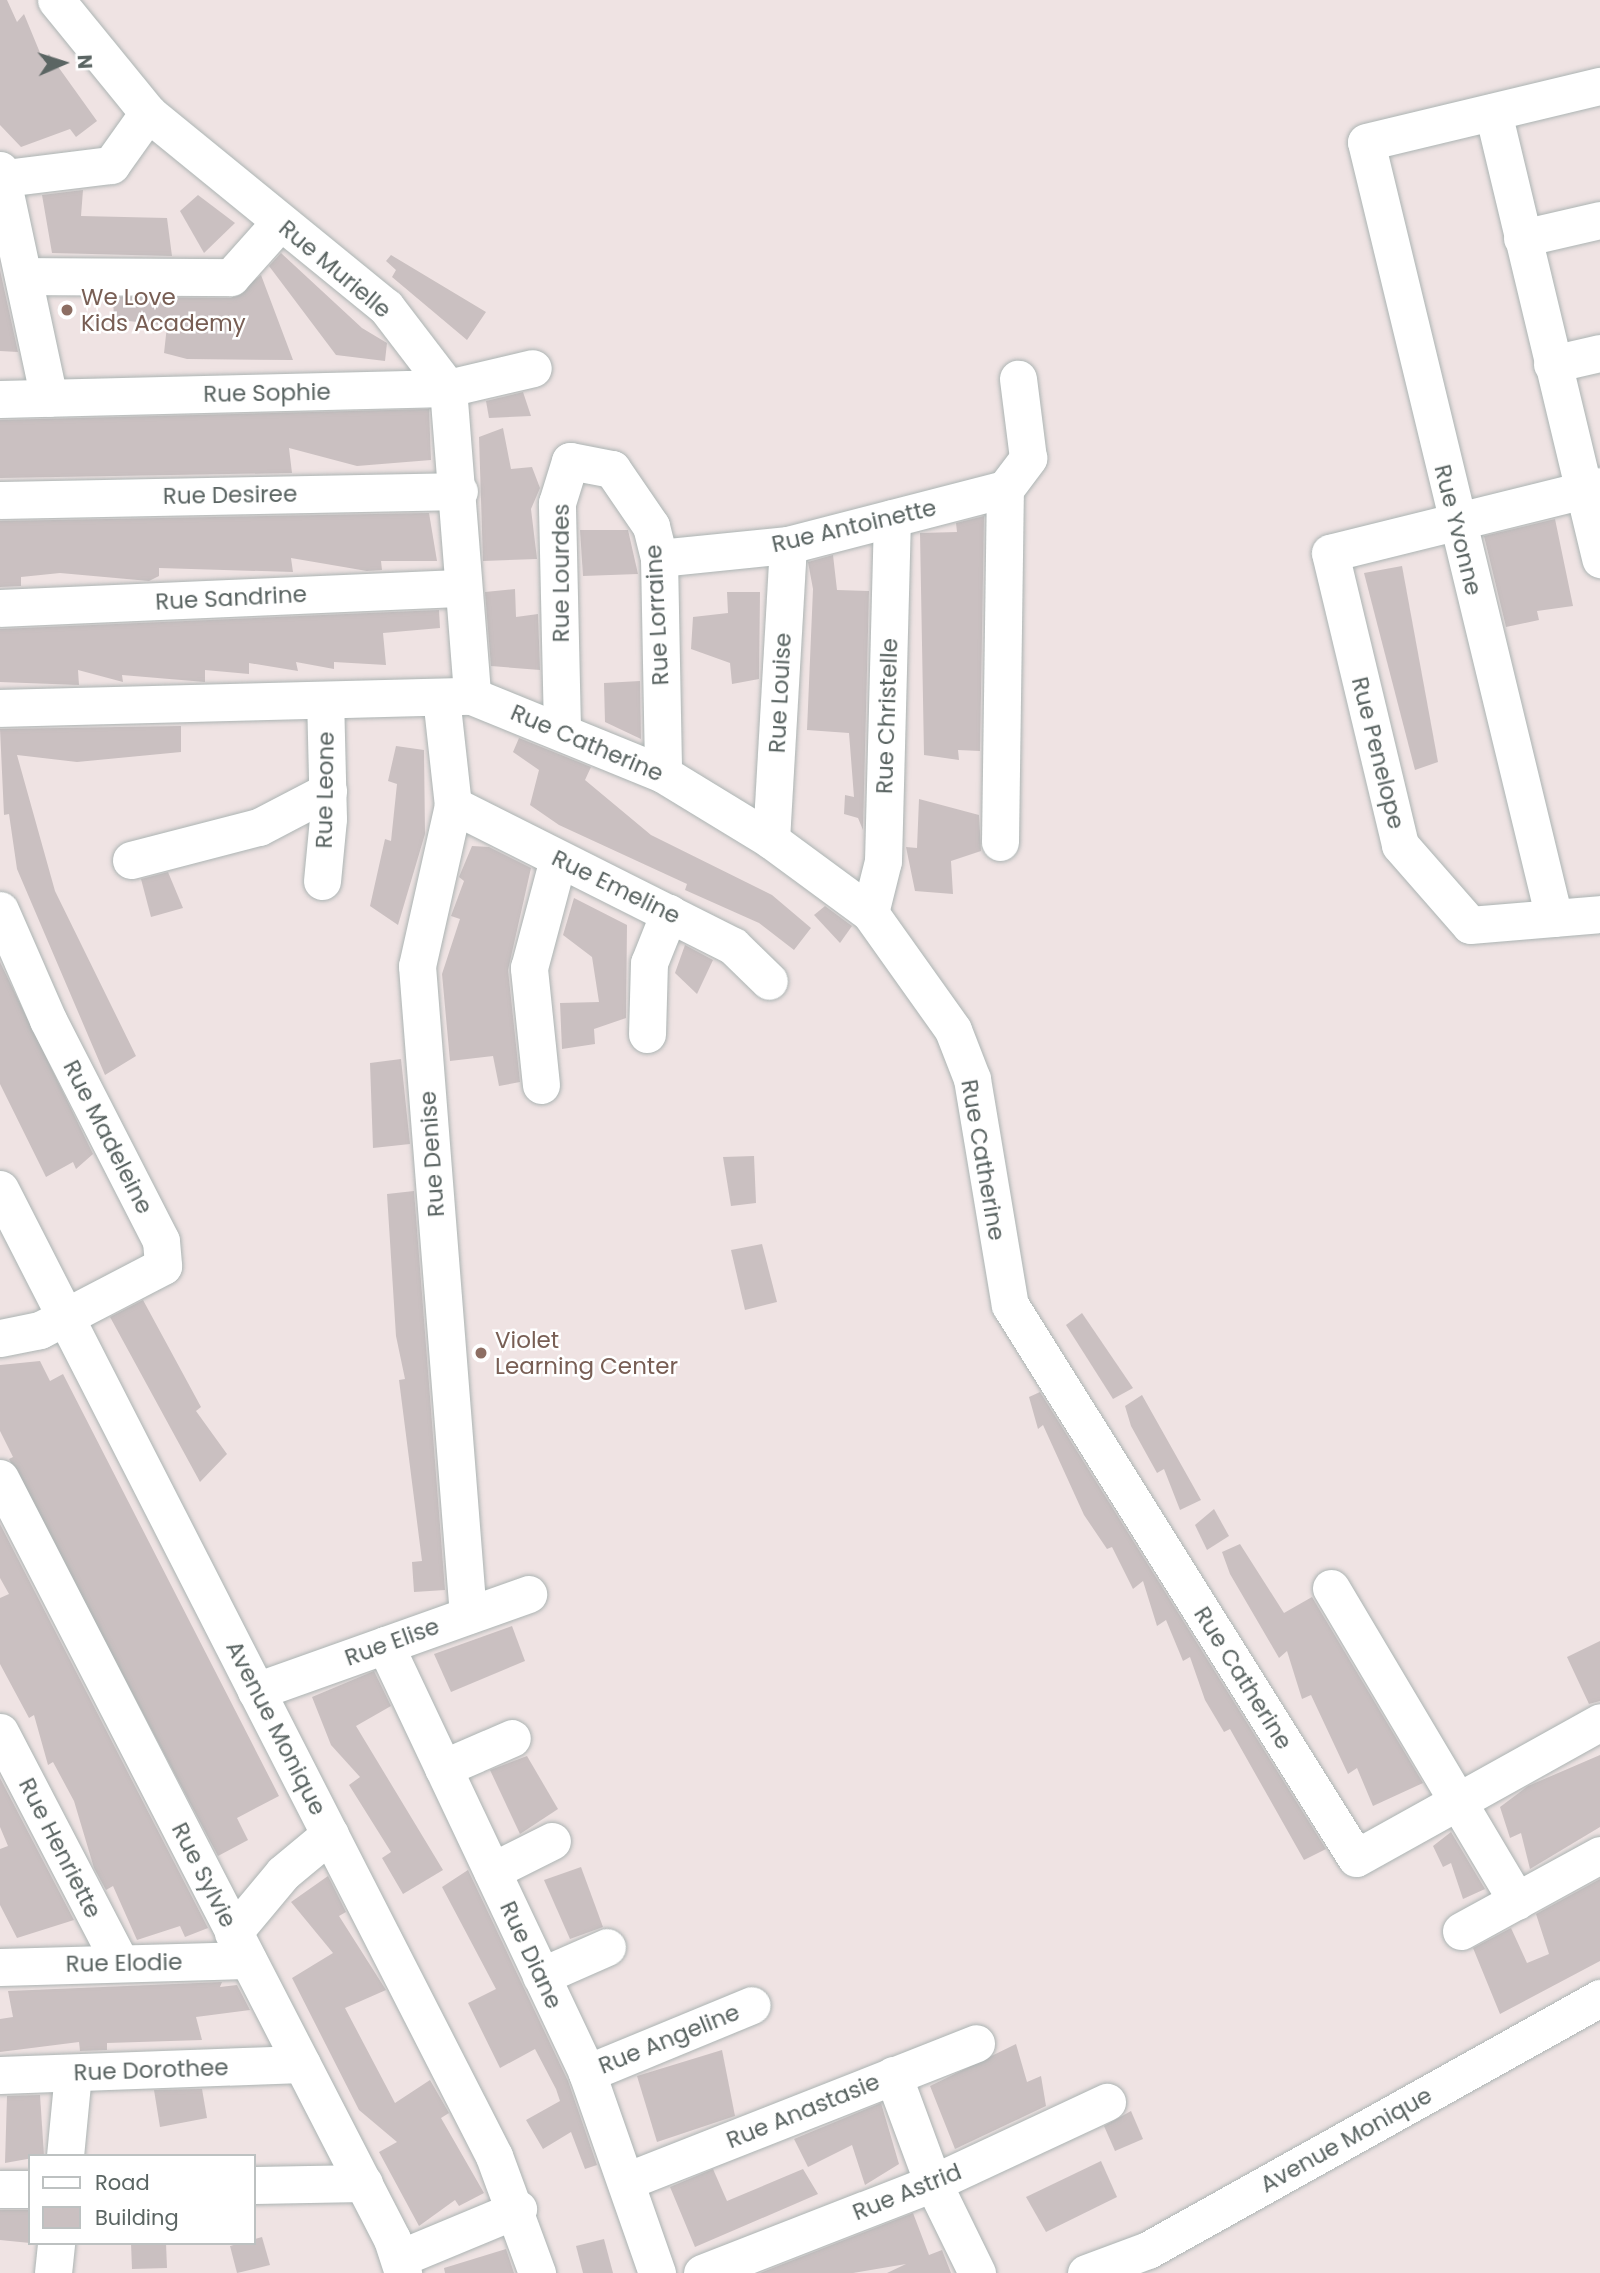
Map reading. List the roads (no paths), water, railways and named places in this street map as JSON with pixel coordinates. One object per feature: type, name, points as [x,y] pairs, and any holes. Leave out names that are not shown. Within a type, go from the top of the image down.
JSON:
[{"type":"street","name":"Rue Murielle","points":[[56,0],[148,113],[386,307],[447,388]]},
{"type":"street","points":[[1600,86],[1493,112],[1552,364],[1592,488],[1600,559]]},
{"type":"street","name":"Rue Yvonne","points":[[1493,112],[1366,142],[1455,522],[1554,918]]},
{"type":"street","points":[[49,398],[26,276],[2,174],[111,165],[148,113]]},
{"type":"street","points":[[1522,238],[1600,220]]},
{"type":"street","points":[[26,276],[232,277],[280,222]]},
{"type":"street","points":[[1552,364],[1600,353]]},
{"type":"street","name":"Rue Sophie","points":[[0,399],[447,388],[533,368]]},
{"type":"street","points":[[1000,842],[1005,489],[1028,458],[1018,379]]},
{"type":"street","points":[[447,388],[459,491],[463,588],[457,696]]},
{"type":"street","name":"Rue Lourdes","points":[[562,728],[557,503],[570,461],[612,468]]},
{"type":"street","name":"Rue Lorraine","points":[[612,468],[651,526],[659,558],[663,774]]},
{"type":"street","points":[[1455,522],[1592,488]]},
{"type":"street","name":"Rue Antoinette","points":[[659,558],[788,545],[1005,489]]},
{"type":"street","name":"Rue Desiree","points":[[0,500],[459,491]]},
{"type":"street","name":"Rue Christelle","points":[[870,913],[883,861],[892,518]]},
{"type":"street","name":"Rue Penelope","points":[[1455,522],[1330,553],[1400,845],[1471,925],[1600,914]]},
{"type":"street","name":"Rue Louise","points":[[771,840],[788,545]]},
{"type":"street","name":"Rue Sandrine","points":[[0,608],[463,588]]},
{"type":"street","name":"Rue Catherine","points":[[0,708],[457,696],[562,728],[663,774],[771,840],[870,913],[953,1030],[972,1079],[1010,1305],[1356,1858],[1457,1799],[1600,1722]]},
{"type":"street","name":"Rue Denise","points":[[457,696],[453,805],[417,966],[468,1615]]},
{"type":"street","name":"Rue Leone","points":[[322,881],[328,791],[326,700]]},
{"type":"street","points":[[131,860],[259,827],[328,791]]},
{"type":"street","name":"Rue Emeline","points":[[453,805],[733,946],[769,981]]},
{"type":"street","points":[[541,1085],[530,968],[558,859]]},
{"type":"street","name":"Rue Madeleine","points":[[0,910],[48,1020],[162,1241],[163,1266],[65,1318]]},
{"type":"street","points":[[647,1034],[649,963],[669,913]]},
{"type":"street","name":"Avenue Monique","points":[[0,1189],[518,2208],[537,2273]]},
{"type":"street","points":[[0,1338],[65,1318]]},
{"type":"street","name":"Rue Sylvie","points":[[0,1478],[364,2183],[402,2266]]},
{"type":"street","points":[[1331,1588],[1517,1901]]},
{"type":"street","name":"Rue Elise","points":[[256,1691],[528,1594]]},
{"type":"street","name":"Rue Diane","points":[[385,1645],[587,2073],[629,2180],[657,2273]]},
{"type":"street","name":"Rue Henriette","points":[[0,1732],[120,1964]]},
{"type":"street","points":[[443,1768],[512,1738]]},
{"type":"street","points":[[241,1947],[283,1873],[330,1834]]},
{"type":"street","points":[[492,1871],[552,1841]]},
{"type":"street","points":[[1461,1931],[1600,1855]]},
{"type":"street","name":"Rue Elodie","points":[[0,1967],[120,1964],[241,1947]]},
{"type":"street","points":[[541,1976],[607,1947]]},
{"type":"street","name":"Avenue Monique","points":[[1086,2273],[1149,2250],[1600,1997]]},
{"type":"street","name":"Rue Angeline","points":[[587,2073],[752,2005]]},
{"type":"street","name":"Rue Anastasie","points":[[629,2180],[976,2043]]},
{"type":"street","name":"Rue Dorothee","points":[[0,2075],[302,2064]]},
{"type":"street","points":[[65,2154],[73,2073]]},
{"type":"street","points":[[893,2075],[933,2183],[977,2273]]},
{"type":"street","name":"Rue Astrid","points":[[702,2273],[933,2183],[1107,2102]]},
{"type":"street","points":[[256,2185],[364,2183]]},
{"type":"street","points":[[0,2189],[28,2189]]},
{"type":"street","points":[[402,2266],[518,2208]]},
{"type":"street","points":[[53,2273],[56,2245]]},
{"type":"place","name":"We Love Kids Academy","points":[[67,310]]},
{"type":"place","name":"Violet Learning Center","points":[[481,1353]]}]
